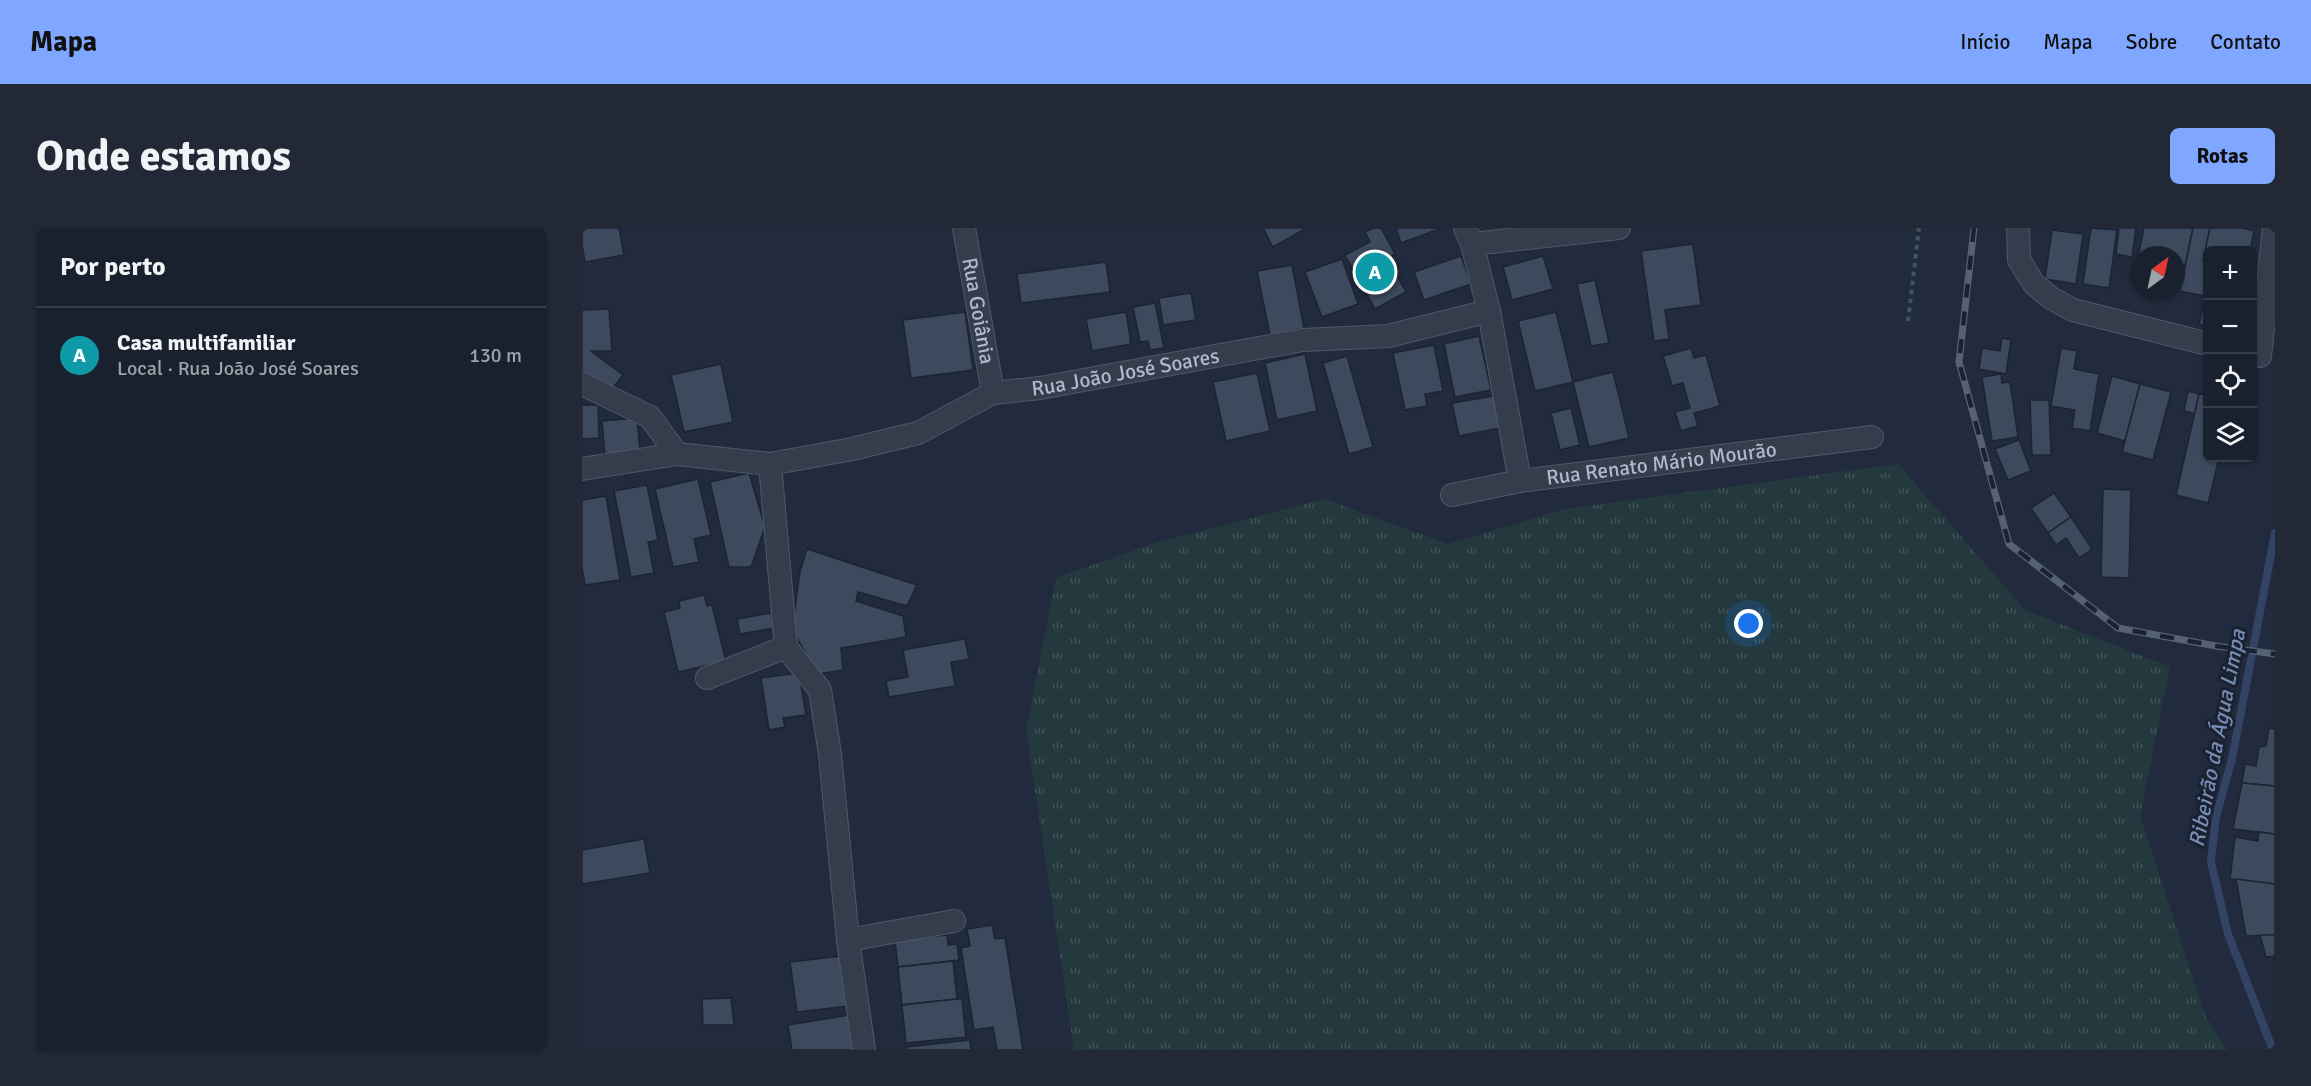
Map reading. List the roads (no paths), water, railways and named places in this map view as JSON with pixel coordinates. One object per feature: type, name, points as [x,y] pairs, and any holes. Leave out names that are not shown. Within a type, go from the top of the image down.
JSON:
[{"type":"street","name":"Rua Goiânia","points":[[964,228],[993,393]]},
{"type":"street","points":[[1520,481],[1489,311],[1469,236],[1619,228]]},
{"type":"street","points":[[2018,228],[2019,260],[2034,284],[2051,298],[2073,310],[2203,343]]},
{"type":"street","points":[[2263,357],[2274,228]]},
{"type":"street","name":"Rua João José Soares","points":[[582,469],[677,454],[770,464],[852,449],[918,433],[993,393],[1040,388],[1303,340],[1388,336],[1489,311]]},
{"type":"street","points":[[582,384],[650,417],[677,454]]},
{"type":"street","name":"Rua Renato Mário Mourão","points":[[1452,495],[1520,481],[1872,437]]},
{"type":"street","points":[[770,464],[786,647],[820,690],[830,754],[848,940],[864,1050]]},
{"type":"street","points":[[707,678],[786,647]]},
{"type":"street","points":[[848,940],[954,921]]},
{"type":"waterway","name":"Ribeirão da Água Limpa","points":[[2273,1050],[2228,934],[2211,862],[2216,817],[2232,759],[2275,533]]},
{"type":"railway","points":[[1974,228],[1959,362],[2009,544],[2118,628],[2275,654]]},
{"type":"place","name":"Casa multifamiliar","points":[[1375,272]]}]
